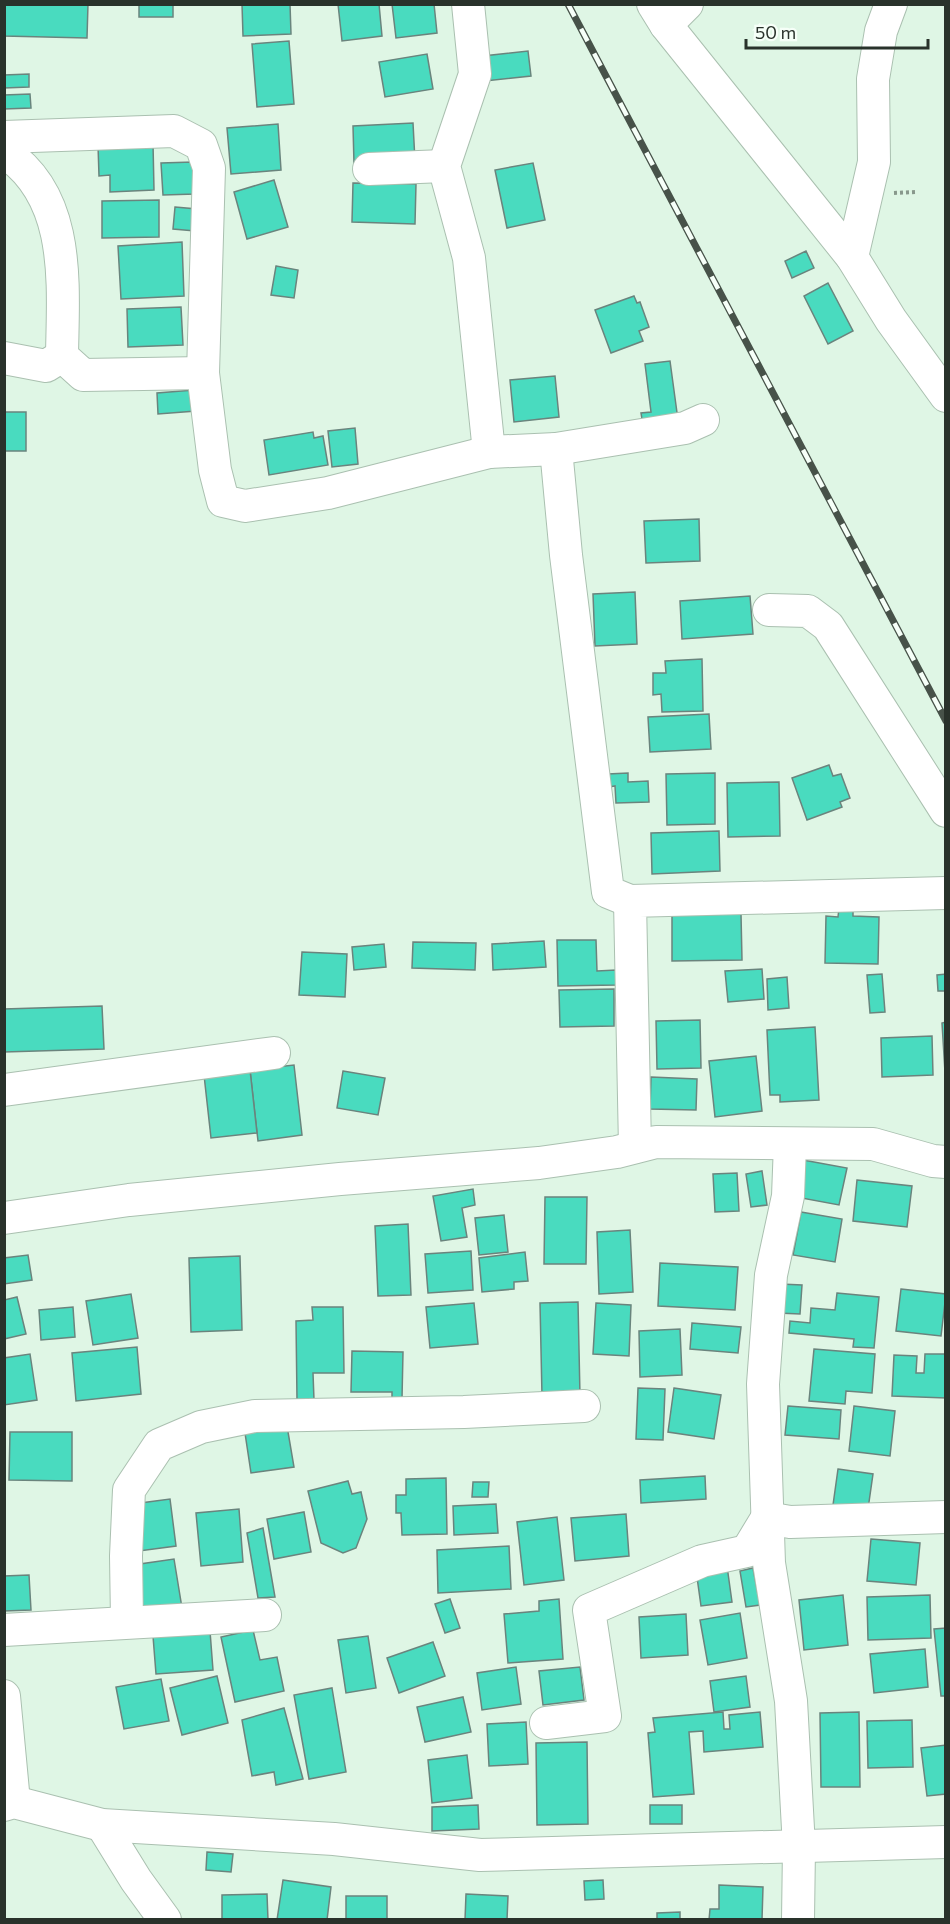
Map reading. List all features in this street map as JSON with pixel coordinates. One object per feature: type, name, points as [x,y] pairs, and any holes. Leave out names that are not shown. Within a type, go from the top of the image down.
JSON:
[{"type":"street","points":[[468,4],[475,74],[444,166],[469,258],[489,452]]},
{"type":"street","points":[[852,257],[874,162],[873,79],[881,31],[891,4]]},
{"type":"street","points":[[669,11],[852,257],[891,320],[945,396]]},
{"type":"street","points":[[4,137],[174,131],[201,146],[209,168],[202,374],[215,470],[223,501],[245,506],[328,493],[489,452],[556,449],[685,429],[703,420]]},
{"type":"street","points":[[4,152],[22,163],[52,210],[63,274],[62,356],[83,375],[202,374]]},
{"type":"street","points":[[369,169],[444,166]]},
{"type":"street","points":[[4,358],[46,366],[62,356]]},
{"type":"street","points":[[556,449],[566,555],[608,892],[630,901],[945,893]]},
{"type":"street","points":[[769,610],[808,610],[828,626],[945,812]]},
{"type":"street","points":[[630,901],[634,1147]]},
{"type":"street","points":[[4,1090],[274,1053]]},
{"type":"street","points":[[4,1218],[129,1200],[340,1179],[539,1163],[656,1142],[873,1144],[933,1161],[945,1162]]},
{"type":"street","points":[[790,1144],[788,1196],[771,1275],[763,1384],[769,1563],[791,1701],[799,1847],[798,1920]]},
{"type":"street","points":[[127,1621],[126,1556],[129,1490],[159,1445],[201,1427],[255,1416],[464,1412],[584,1406]]},
{"type":"street","points":[[767,1518],[790,1522],[945,1517]]},
{"type":"street","points":[[546,1723],[605,1716],[589,1610],[702,1561],[747,1551],[767,1518]]},
{"type":"street","points":[[4,1630],[127,1621],[265,1615]]},
{"type":"street","points":[[4,1696],[9,1803],[102,1825],[334,1839],[480,1855],[945,1842]]},
{"type":"street","points":[[102,1825],[136,1880],[165,1920]]},
{"type":"building","points":[[4,4],[88,4],[87,38],[4,36]]},
{"type":"building","points":[[139,4],[173,4],[173,17],[139,17]]},
{"type":"building","points":[[242,4],[290,4],[291,34],[243,36]]},
{"type":"building","points":[[338,4],[379,4],[382,36],[342,41]]},
{"type":"building","points":[[392,4],[434,4],[437,33],[396,38]]},
{"type":"building","points":[[289,41],[294,104],[257,107],[252,44]]},
{"type":"building","points":[[528,51],[531,76],[485,81],[483,56]]},
{"type":"building","points":[[427,54],[433,89],[385,97],[379,62]]},
{"type":"building","points":[[29,74],[29,87],[4,88],[4,75]]},
{"type":"building","points":[[30,94],[31,108],[4,109],[4,95]]},
{"type":"building","points":[[413,123],[415,161],[354,164],[353,126]]},
{"type":"building","points":[[278,124],[281,170],[231,174],[227,128]]},
{"type":"building","points":[[153,143],[154,190],[110,192],[110,175],[99,176],[98,145]]},
{"type":"building","points":[[193,162],[195,194],[163,195],[161,163]]},
{"type":"building","points":[[533,163],[545,220],[507,228],[495,170]]},
{"type":"building","points":[[274,180],[288,227],[247,239],[234,192]]},
{"type":"building","points":[[353,183],[416,184],[415,224],[352,222]]},
{"type":"building","points":[[159,200],[159,237],[102,238],[102,201]]},
{"type":"building","points":[[175,207],[197,209],[195,231],[173,229]]},
{"type":"building","points":[[182,242],[184,296],[121,299],[118,246]]},
{"type":"building","points":[[806,251],[814,268],[792,278],[785,261]]},
{"type":"building","points":[[276,266],[298,270],[294,298],[271,295]]},
{"type":"building","points":[[828,283],[853,331],[828,344],[804,296]]},
{"type":"building","points":[[634,296],[637,303],[640,302],[649,327],[639,331],[643,341],[611,353],[595,310]]},
{"type":"building","points":[[181,307],[183,345],[128,347],[127,309]]},
{"type":"building","points":[[670,361],[678,420],[643,425],[641,413],[651,412],[645,364]]},
{"type":"building","points":[[555,376],[559,417],[514,422],[510,380]]},
{"type":"building","points":[[194,390],[196,411],[158,414],[157,393]]},
{"type":"building","points":[[4,412],[26,412],[26,451],[4,451]]},
{"type":"building","points":[[355,428],[358,464],[332,467],[328,431]]},
{"type":"building","points":[[313,432],[314,438],[323,436],[328,465],[269,475],[264,440]]},
{"type":"building","points":[[699,519],[700,561],[646,563],[644,521]]},
{"type":"building","points":[[635,592],[637,644],[595,646],[593,594]]},
{"type":"building","points":[[750,596],[753,634],[682,639],[680,601]]},
{"type":"building","points":[[702,659],[703,711],[662,712],[661,694],[653,695],[653,673],[666,673],[665,661]]},
{"type":"building","points":[[709,714],[711,749],[650,752],[648,717]]},
{"type":"building","points":[[829,765],[833,776],[841,774],[850,798],[840,802],[842,807],[807,820],[792,778]]},
{"type":"building","points":[[628,773],[628,782],[648,781],[649,802],[616,803],[615,786],[609,787],[608,774]]},
{"type":"building","points":[[715,773],[715,824],[667,825],[666,774]]},
{"type":"building","points":[[779,782],[780,836],[728,837],[727,783]]},
{"type":"building","points":[[719,831],[720,871],[652,874],[651,833]]},
{"type":"building","points":[[839,908],[853,909],[853,916],[879,917],[878,964],[825,963],[826,916],[838,917]]},
{"type":"building","points":[[741,914],[742,960],[672,961],[672,915]]},
{"type":"building","points":[[557,940],[596,940],[597,971],[616,970],[616,985],[558,986]]},
{"type":"building","points":[[544,941],[546,967],[493,970],[492,944]]},
{"type":"building","points":[[413,942],[476,943],[475,970],[412,968]]},
{"type":"building","points":[[384,944],[386,967],[354,970],[352,947]]},
{"type":"building","points":[[302,952],[347,954],[345,997],[299,995]]},
{"type":"building","points":[[762,969],[764,999],[728,1002],[725,971]]},
{"type":"building","points":[[882,974],[885,1012],[870,1013],[867,975]]},
{"type":"building","points":[[946,974],[946,1003],[945,991],[938,991],[937,975]]},
{"type":"building","points":[[787,977],[789,1008],[768,1010],[767,979]]},
{"type":"building","points":[[614,989],[614,1026],[560,1027],[559,990]]},
{"type":"building","points":[[102,1006],[104,1049],[4,1052],[4,1009]]},
{"type":"building","points":[[700,1020],[701,1068],[657,1069],[656,1021]]},
{"type":"building","points":[[946,1022],[946,1072],[945,1072],[942,1023]]},
{"type":"building","points":[[815,1027],[819,1100],[780,1102],[780,1095],[770,1095],[767,1030]]},
{"type":"building","points":[[932,1036],[933,1075],[882,1077],[881,1038]]},
{"type":"building","points":[[756,1056],[762,1111],[715,1117],[709,1061]]},
{"type":"building","points":[[294,1065],[302,1135],[258,1141],[250,1070]]},
{"type":"building","points":[[250,1070],[257,1133],[211,1138],[204,1075]]},
{"type":"building","points":[[343,1071],[385,1078],[378,1115],[337,1108]]},
{"type":"building","points":[[651,1077],[697,1079],[696,1110],[650,1109]]},
{"type":"building","points":[[803,1160],[847,1168],[839,1205],[796,1197]]},
{"type":"building","points":[[762,1171],[767,1205],[751,1207],[746,1174]]},
{"type":"building","points":[[737,1173],[739,1211],[715,1212],[713,1174]]},
{"type":"building","points":[[857,1180],[912,1186],[907,1227],[853,1221]]},
{"type":"building","points":[[473,1189],[475,1205],[462,1208],[467,1237],[441,1241],[433,1196]]},
{"type":"building","points":[[545,1197],[587,1197],[586,1264],[544,1264]]},
{"type":"building","points":[[801,1212],[842,1219],[835,1262],[793,1255]]},
{"type":"building","points":[[504,1215],[508,1252],[479,1255],[475,1218]]},
{"type":"building","points":[[408,1224],[411,1295],[378,1296],[375,1226]]},
{"type":"building","points":[[630,1230],[633,1292],[599,1294],[597,1232]]},
{"type":"building","points":[[471,1251],[473,1290],[428,1293],[425,1254]]},
{"type":"building","points":[[525,1252],[528,1281],[514,1282],[514,1289],[482,1292],[479,1258]]},
{"type":"building","points":[[28,1255],[32,1280],[4,1284],[4,1258]]},
{"type":"building","points":[[240,1256],[242,1330],[191,1332],[189,1258]]},
{"type":"building","points":[[660,1263],[738,1267],[735,1310],[658,1306]]},
{"type":"building","points":[[780,1284],[802,1285],[800,1314],[778,1313]]},
{"type":"building","points":[[901,1289],[946,1294],[941,1336],[896,1331]]},
{"type":"building","points":[[837,1293],[879,1297],[874,1348],[853,1347],[854,1339],[789,1333],[790,1321],[810,1323],[811,1308],[835,1310]]},
{"type":"building","points":[[131,1294],[138,1338],[93,1345],[86,1301]]},
{"type":"building","points":[[17,1297],[26,1334],[4,1339],[4,1300]]},
{"type":"building","points":[[578,1302],[580,1396],[542,1396],[540,1303]]},
{"type":"building","points":[[474,1303],[478,1344],[430,1348],[426,1307]]},
{"type":"building","points":[[596,1303],[631,1305],[629,1356],[593,1354]]},
{"type":"building","points":[[73,1307],[75,1337],[41,1340],[39,1310]]},
{"type":"building","points":[[312,1307],[343,1307],[344,1373],[313,1373],[314,1400],[297,1400],[296,1321],[313,1320]]},
{"type":"building","points":[[692,1323],[741,1327],[738,1353],[690,1349]]},
{"type":"building","points":[[680,1329],[682,1375],[640,1377],[639,1331]]},
{"type":"building","points":[[137,1347],[141,1394],[76,1401],[72,1353]]},
{"type":"building","points":[[814,1349],[875,1354],[872,1393],[846,1391],[845,1404],[809,1401]]},
{"type":"building","points":[[352,1351],[403,1352],[402,1399],[392,1399],[392,1392],[351,1392]]},
{"type":"building","points":[[30,1354],[37,1400],[4,1405],[4,1358]]},
{"type":"building","points":[[925,1354],[946,1354],[946,1398],[892,1396],[894,1355],[917,1356],[916,1373],[924,1373]]},
{"type":"building","points":[[638,1388],[665,1389],[663,1440],[636,1439]]},
{"type":"building","points":[[674,1388],[721,1395],[714,1439],[668,1432]]},
{"type":"building","points":[[788,1406],[841,1410],[839,1439],[785,1435]]},
{"type":"building","points":[[854,1406],[895,1411],[890,1456],[849,1451]]},
{"type":"building","points":[[287,1426],[294,1467],[251,1473],[245,1433]]},
{"type":"building","points":[[10,1432],[72,1432],[72,1481],[9,1480]]},
{"type":"building","points":[[838,1469],[873,1474],[868,1509],[833,1505]]},
{"type":"building","points":[[705,1476],[706,1499],[641,1503],[640,1480]]},
{"type":"building","points":[[446,1478],[447,1534],[402,1535],[401,1513],[396,1513],[396,1495],[406,1495],[406,1479]]},
{"type":"building","points":[[348,1481],[352,1494],[361,1492],[367,1519],[356,1548],[343,1553],[321,1543],[308,1491]]},
{"type":"building","points":[[473,1482],[489,1482],[488,1497],[472,1497]]},
{"type":"building","points":[[170,1499],[176,1546],[139,1551],[133,1504]]},
{"type":"building","points":[[496,1504],[498,1533],[454,1535],[453,1506]]},
{"type":"building","points":[[239,1509],[243,1562],[201,1566],[196,1513]]},
{"type":"building","points":[[304,1512],[311,1552],[274,1559],[267,1519]]},
{"type":"building","points":[[626,1514],[629,1556],[575,1561],[571,1518]]},
{"type":"building","points":[[557,1517],[564,1580],[524,1585],[517,1522]]},
{"type":"building","points":[[263,1528],[275,1597],[258,1598],[247,1533]]},
{"type":"building","points":[[871,1539],[920,1543],[916,1585],[867,1581]]},
{"type":"building","points":[[509,1546],[511,1589],[438,1593],[437,1550]]},
{"type":"building","points":[[174,1559],[182,1608],[140,1608],[140,1564]]},
{"type":"building","points":[[727,1566],[732,1602],[701,1606],[696,1570]]},
{"type":"building","points":[[753,1568],[760,1605],[746,1607],[740,1571]]},
{"type":"building","points":[[29,1575],[31,1610],[4,1611],[4,1576]]},
{"type":"building","points":[[843,1595],[848,1645],[804,1650],[799,1600]]},
{"type":"building","points":[[930,1595],[931,1638],[868,1640],[867,1597]]},
{"type":"building","points":[[450,1599],[460,1628],[445,1633],[435,1604]]},
{"type":"building","points":[[559,1599],[563,1659],[508,1663],[504,1614],[539,1611],[539,1601]]},
{"type":"building","points":[[740,1613],[747,1658],[708,1665],[700,1620]]},
{"type":"building","points":[[686,1614],[688,1655],[641,1658],[639,1617]]},
{"type":"building","points":[[946,1628],[946,1696],[941,1696],[934,1629]]},
{"type":"building","points":[[253,1630],[260,1660],[277,1657],[284,1691],[235,1702],[221,1637]]},
{"type":"building","points":[[210,1631],[213,1670],[156,1674],[153,1636]]},
{"type":"building","points":[[368,1636],[376,1688],[346,1693],[338,1640]]},
{"type":"building","points":[[433,1642],[445,1676],[399,1693],[387,1658]]},
{"type":"building","points":[[925,1649],[928,1687],[874,1693],[870,1654]]},
{"type":"building","points":[[516,1667],[521,1704],[482,1710],[477,1673]]},
{"type":"building","points":[[580,1667],[584,1700],[543,1705],[539,1671]]},
{"type":"building","points":[[217,1676],[228,1723],[182,1735],[170,1688]]},
{"type":"building","points":[[746,1676],[750,1707],[714,1712],[710,1681]]},
{"type":"building","points":[[161,1679],[169,1721],[124,1729],[116,1687]]},
{"type":"building","points":[[332,1688],[346,1772],[309,1779],[294,1695]]},
{"type":"building","points":[[463,1697],[471,1732],[425,1742],[417,1707]]},
{"type":"building","points":[[284,1708],[303,1779],[276,1785],[274,1772],[252,1776],[242,1720]]},
{"type":"building","points":[[723,1712],[724,1729],[730,1729],[729,1715],[760,1712],[763,1747],[704,1752],[703,1731],[689,1732],[694,1794],[653,1797],[648,1733],[655,1732],[653,1718]]},
{"type":"building","points":[[859,1712],[860,1787],[821,1787],[820,1713]]},
{"type":"building","points":[[912,1720],[913,1767],[868,1768],[867,1721]]},
{"type":"building","points":[[526,1722],[528,1764],[489,1766],[487,1724]]},
{"type":"building","points":[[587,1742],[588,1824],[537,1825],[536,1743]]},
{"type":"building","points":[[946,1745],[946,1794],[927,1796],[921,1748]]},
{"type":"building","points":[[467,1755],[472,1798],[432,1803],[428,1760]]},
{"type":"building","points":[[478,1805],[479,1829],[432,1831],[432,1807]]},
{"type":"building","points":[[650,1805],[682,1805],[682,1824],[650,1824]]},
{"type":"building","points":[[207,1852],[233,1854],[231,1872],[206,1870]]},
{"type":"building","points":[[283,1880],[331,1887],[327,1920],[277,1920]]},
{"type":"building","points":[[603,1880],[604,1899],[585,1900],[584,1881]]},
{"type":"building","points":[[719,1885],[763,1887],[762,1920],[709,1920],[710,1909],[719,1909]]},
{"type":"building","points":[[267,1894],[268,1920],[222,1920],[222,1895]]},
{"type":"building","points":[[466,1894],[508,1896],[507,1920],[465,1920]]},
{"type":"building","points":[[346,1896],[387,1896],[387,1920],[346,1920]]},
{"type":"building","points":[[680,1912],[680,1920],[657,1920],[657,1913]]},
{"type":"railway","points":[[568,4],[946,721]]}]
